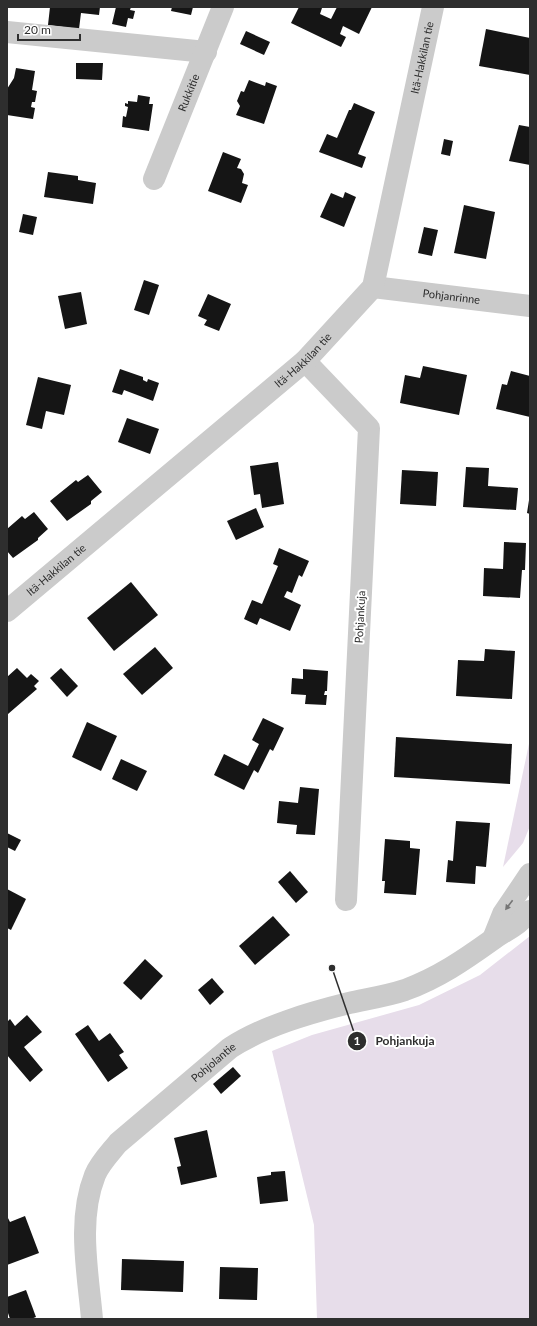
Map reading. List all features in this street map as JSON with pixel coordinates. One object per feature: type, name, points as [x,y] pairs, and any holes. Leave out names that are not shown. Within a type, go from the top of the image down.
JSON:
[{"type":"street","name":"Rukkitie","points":[[154,179],[223,7]]},
{"type":"street","name":"Itä-Hakkilan tie","points":[[7,611],[304,360],[373,287],[433,7]]},
{"type":"street","points":[[7,32],[206,52]]},
{"type":"street","name":"Pohjanrinne","points":[[373,287],[530,306]]},
{"type":"street","name":"Pohjankuja","points":[[304,360],[369,428],[346,900]]},
{"type":"street","points":[[493,939],[503,914],[530,874]]},
{"type":"street","name":"Pohjolantie","points":[[92,1319],[85,1244],[88,1200],[96,1175],[106,1157],[118,1142],[213,1062],[247,1037],[262,1030],[343,1004],[404,990],[445,973],[493,939],[519,924],[530,911]]},
{"type":"shaded area","points":[[530,739],[530,826],[523,843],[503,867]]},
{"type":"shaded area","points":[[530,936],[530,1319],[317,1319],[314,1225],[272,1051],[312,1035],[419,1005],[480,975]]},
{"type":"building","points":[[50,7],[100,7],[99,15],[81,13],[79,29],[48,25]]},
{"type":"building","points":[[116,7],[131,7],[130,10],[135,11],[133,19],[128,18],[126,27],[112,24]]},
{"type":"building","points":[[172,7],[193,7],[191,15],[171,11]]},
{"type":"building","points":[[299,7],[320,7],[322,8],[320,14],[331,19],[337,7],[372,7],[359,34],[343,26],[340,34],[346,37],[341,47],[291,23]]},
{"type":"building","points":[[486,29],[530,38],[530,75],[479,66]]},
{"type":"building","points":[[246,31],[270,42],[264,55],[240,44]]},
{"type":"building","points":[[76,63],[103,63],[102,80],[76,79]]},
{"type":"building","points":[[16,68],[35,71],[32,90],[37,91],[35,102],[32,102],[31,107],[35,108],[33,119],[7,115],[7,89],[14,78]]},
{"type":"building","points":[[249,80],[265,86],[266,82],[277,86],[264,124],[236,115],[240,106],[237,101],[241,91],[244,92]]},
{"type":"building","points":[[138,95],[150,97],[149,104],[153,104],[149,131],[122,127],[123,116],[126,117],[128,107],[125,106],[125,103],[128,104],[128,101],[137,102]]},
{"type":"building","points":[[354,103],[375,112],[358,154],[366,157],[362,168],[319,152],[327,134],[337,138],[349,110],[351,110]]},
{"type":"building","points":[[519,125],[530,127],[530,165],[509,161]]},
{"type":"building","points":[[444,139],[453,141],[450,156],[441,154]]},
{"type":"building","points":[[223,152],[241,159],[237,168],[241,169],[244,174],[242,183],[248,185],[241,203],[208,191]]},
{"type":"building","points":[[48,172],[78,176],[78,180],[96,183],[93,204],[44,197]]},
{"type":"building","points":[[345,192],[356,197],[344,227],[320,217],[331,193],[343,198]]},
{"type":"building","points":[[464,205],[495,212],[486,259],[454,253]]},
{"type":"building","points":[[23,214],[37,217],[33,235],[19,232]]},
{"type":"building","points":[[424,227],[438,230],[432,256],[418,253]]},
{"type":"building","points":[[144,280],[159,285],[149,315],[134,310]]},
{"type":"building","points":[[81,292],[87,324],[65,329],[58,296]]},
{"type":"building","points":[[208,294],[231,304],[219,331],[204,325],[207,320],[198,316]]},
{"type":"building","points":[[423,366],[467,375],[459,415],[400,403],[405,375],[420,378]]},
{"type":"building","points":[[120,369],[143,377],[143,380],[147,382],[148,379],[159,383],[153,401],[124,390],[122,395],[112,392]]},
{"type":"building","points":[[511,371],[530,376],[530,417],[496,409],[502,384],[507,385]]},
{"type":"building","points":[[38,377],[71,385],[64,415],[46,411],[42,429],[26,425]]},
{"type":"building","points":[[127,418],[159,429],[150,454],[118,442]]},
{"type":"building","points":[[278,462],[284,504],[262,508],[260,494],[254,495],[250,466]]},
{"type":"building","points":[[466,467],[489,468],[488,486],[518,488],[516,510],[463,507]]},
{"type":"building","points":[[402,470],[438,472],[436,506],[400,504]]},
{"type":"building","points":[[88,475],[102,492],[91,501],[91,504],[67,521],[50,501],[76,480],[78,482]]},
{"type":"building","points":[[530,500],[530,514],[527,513]]},
{"type":"building","points":[[256,508],[264,527],[236,540],[227,521]]},
{"type":"building","points":[[34,512],[48,529],[38,538],[38,540],[13,558],[7,551],[7,529],[22,516],[25,519]]},
{"type":"building","points":[[504,542],[526,543],[525,570],[522,570],[520,598],[483,596],[484,568],[503,569]]},
{"type":"building","points":[[279,548],[309,561],[302,577],[299,575],[292,593],[287,591],[284,597],[301,605],[290,631],[260,618],[257,625],[244,619],[252,600],[262,604],[278,566],[273,564]]},
{"type":"building","points":[[131,582],[158,615],[114,651],[87,618]]},
{"type":"building","points":[[155,647],[173,668],[142,695],[123,674]]},
{"type":"building","points":[[485,649],[515,651],[512,699],[456,696],[458,660],[484,661]]},
{"type":"building","points":[[17,668],[27,678],[31,674],[39,681],[34,686],[37,689],[8,714],[7,677]]},
{"type":"building","points":[[61,668],[78,686],[67,697],[50,678]]},
{"type":"building","points":[[303,669],[328,671],[327,691],[325,691],[324,695],[327,695],[326,705],[305,704],[306,695],[291,694],[292,678],[303,679]]},
{"type":"building","points":[[263,718],[284,728],[273,751],[270,749],[258,773],[254,770],[244,790],[214,775],[224,754],[248,766],[259,744],[252,740]]},
{"type":"building","points":[[87,722],[117,736],[101,771],[72,757]]},
{"type":"building","points":[[396,737],[512,744],[510,784],[394,777]]},
{"type":"building","points":[[121,759],[147,771],[137,791],[112,779]]},
{"type":"building","points":[[300,787],[319,789],[315,835],[296,834],[297,825],[277,823],[279,801],[298,803]]},
{"type":"building","points":[[456,821],[490,823],[486,867],[476,866],[475,884],[446,882],[448,860],[453,861]]},
{"type":"building","points":[[7,833],[21,840],[15,851],[7,847]]},
{"type":"building","points":[[385,839],[410,841],[410,848],[420,849],[416,895],[384,893],[385,881],[382,881]]},
{"type":"building","points":[[290,871],[308,892],[296,903],[278,882]]},
{"type":"building","points":[[7,889],[26,899],[11,930],[7,928]]},
{"type":"building","points":[[273,916],[290,935],[255,965],[239,946]]},
{"type":"building","points":[[145,959],[163,976],[141,1000],[123,983]]},
{"type":"building","points":[[212,978],[224,992],[210,1005],[198,990]]},
{"type":"building","points":[[27,1015],[42,1032],[24,1047],[43,1070],[30,1082],[7,1055],[7,1022],[10,1019],[15,1026]]},
{"type":"building","points":[[88,1025],[99,1041],[110,1033],[124,1052],[119,1055],[128,1068],[108,1082],[75,1034]]},
{"type":"building","points":[[233,1067],[241,1076],[221,1094],[213,1084]]},
{"type":"building","points":[[207,1130],[217,1177],[181,1185],[177,1167],[181,1166],[174,1138]]},
{"type":"building","points":[[285,1171],[288,1201],[260,1204],[257,1177],[271,1175],[271,1172]]},
{"type":"building","points":[[7,1216],[10,1222],[25,1216],[39,1253],[7,1265]]},
{"type":"building","points":[[122,1259],[184,1261],[183,1292],[121,1290]]},
{"type":"building","points":[[220,1267],[258,1268],[257,1300],[219,1299]]},
{"type":"building","points":[[26,1290],[36,1317],[31,1319],[10,1319],[7,1310],[7,1297]]},
{"type":"place","name":"Pohjankuja","points":[[332,968]]}]
